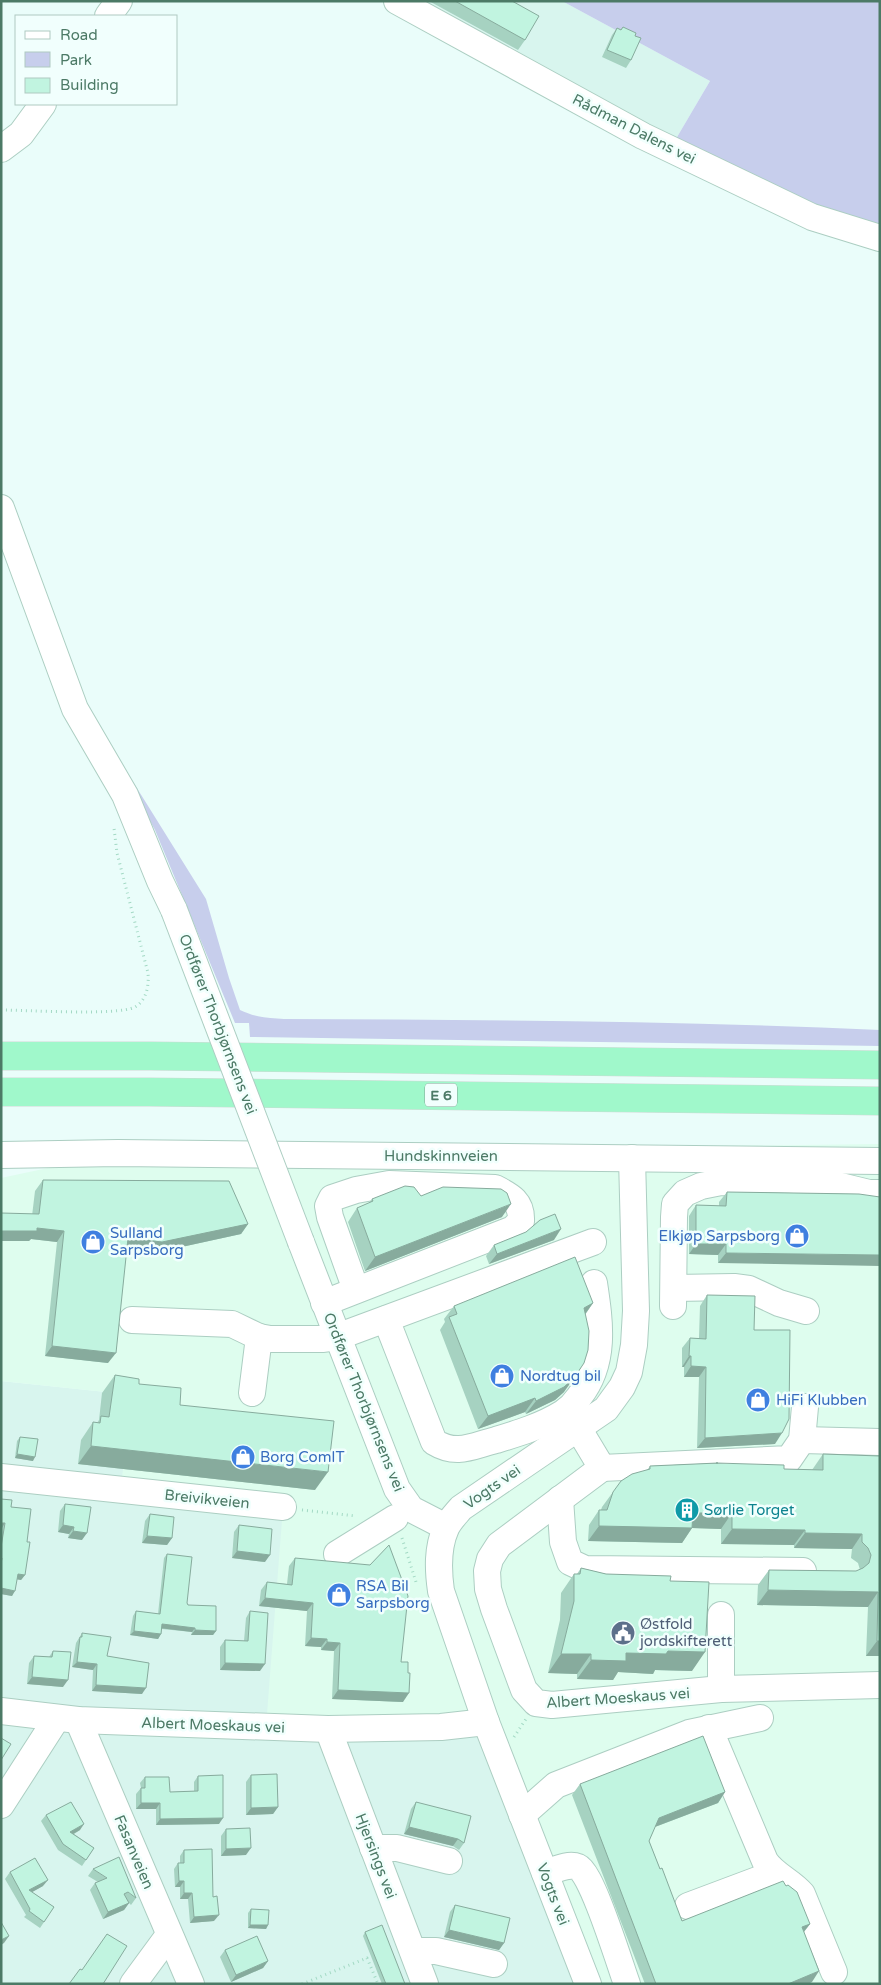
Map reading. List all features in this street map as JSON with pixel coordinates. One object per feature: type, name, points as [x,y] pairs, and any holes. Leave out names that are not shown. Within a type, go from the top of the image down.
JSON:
[{"type":"highway","points":[[1,1056],[180,1056],[880,1065]]},
{"type":"highway","name":"E 6","points":[[1,1092],[880,1101]]},
{"type":"street","points":[[109,15],[119,1]]},
{"type":"street","name":"Rådman Dalens vei","points":[[397,1],[650,139],[812,217],[880,238]]},
{"type":"street","points":[[1,149],[21,134],[42,105]]},
{"type":"street","name":"Ordfører Thorbjørnsens vei","points":[[1,508],[75,709],[124,795],[174,910],[397,1489],[411,1509],[446,1527]]},
{"type":"street","name":"Hundskinnveien","points":[[1,1155],[118,1153],[880,1161]]},
{"type":"street","name":"Vogts vei","points":[[588,1984],[486,1722],[441,1591],[438,1570],[439,1551],[446,1527],[461,1508],[571,1420],[606,1410],[622,1387],[629,1372],[634,1345],[636,1311],[632,1158]]},
{"type":"street","points":[[806,1311],[778,1303],[749,1289],[734,1287],[674,1297],[675,1204],[684,1193],[701,1186],[721,1182],[832,1184],[869,1193],[880,1193]]},
{"type":"street","points":[[324,1303],[513,1229],[521,1221],[522,1211],[511,1196],[495,1188],[390,1184],[356,1190],[332,1198],[328,1206],[330,1217],[356,1290]]},
{"type":"street","points":[[132,1320],[232,1324],[259,1337],[270,1339],[322,1339],[337,1337],[593,1242]]},
{"type":"street","points":[[594,1284],[600,1338],[597,1360],[590,1383],[575,1402],[571,1420],[602,1468],[789,1459],[802,1440],[805,1407]]},
{"type":"street","points":[[386,1319],[434,1442],[446,1449],[459,1450],[571,1420]]},
{"type":"street","points":[[252,1393],[259,1337]]},
{"type":"street","points":[[802,1440],[880,1442]]},
{"type":"street","name":"Albert Moeskaus vei","points":[[602,1468],[499,1545],[490,1559],[487,1571],[488,1589],[494,1609],[524,1690],[536,1703],[552,1705],[721,1689],[880,1685]]},
{"type":"street","name":"Breivikveien","points":[[1,1477],[283,1507]]},
{"type":"street","points":[[560,1499],[563,1542],[570,1562],[585,1569],[826,1571]]},
{"type":"street","points":[[337,1554],[395,1518]]},
{"type":"street","points":[[721,1615],[721,1689]]},
{"type":"street","name":"Albert Moeskaus vei","points":[[1,1710],[68,1719],[328,1729],[441,1727],[486,1722]]},
{"type":"street","points":[[522,1815],[556,1785],[688,1732],[760,1718]]},
{"type":"street","points":[[1,1805],[68,1719]]},
{"type":"street","name":"Fasanveien","points":[[68,1719],[169,1934],[190,1984]]},
{"type":"street","points":[[709,1728],[771,1870],[794,1884],[802,1894],[834,1972]]},
{"type":"street","name":"Hjersings vei","points":[[328,1729],[425,1984]]},
{"type":"street","points":[[373,1848],[397,1848],[449,1861]]},
{"type":"street","points":[[545,1873],[569,1865],[584,1870],[627,1984]]},
{"type":"street","points":[[688,1906],[760,1879],[771,1870]]},
{"type":"street","points":[[133,1984],[169,1934]]},
{"type":"street","points":[[412,1951],[436,1951],[494,1964]]},
{"type":"path","points":[[1,1010],[102,1011],[129,1009],[135,1007],[143,1000],[147,989],[148,973],[117,853],[113,834],[114,826]]},
{"type":"path","points":[[283,1507],[360,1517]]},
{"type":"path","points":[[500,1759],[536,1703]]},
{"type":"path","points":[[302,1984],[367,1958],[378,1984]]},
{"type":"shaded area","points":[[413,1],[562,1],[710,81],[670,149]]},
{"type":"shaded area","points":[[880,1144],[880,1984],[588,1984],[486,1722],[266,1727],[283,1507],[120,1490],[134,1395],[1,1381],[1,1178],[118,1153]]},
{"type":"shaded area","points":[[1,1381],[135,1395],[283,1507],[486,1722],[588,1984],[1,1984]]},
{"type":"green space","points":[[562,1],[880,1],[880,238],[670,149],[710,81]]},
{"type":"green space","points":[[116,759],[130,777],[206,899],[240,1010],[245,1012],[261,1017],[284,1019],[656,1023],[880,1030],[880,1046],[250,1037],[249,1023],[235,1023],[155,830]]},
{"type":"building","points":[[455,1],[512,1],[539,16],[525,40]]},
{"type":"building","points":[[623,27],[636,33],[635,36],[641,38],[631,60],[607,50],[617,28],[621,30]]},
{"type":"building","points":[[43,1180],[229,1181],[248,1224],[162,1242],[128,1238],[116,1353],[52,1346],[64,1231],[37,1228],[37,1231],[1,1231],[1,1213],[39,1214]]},
{"type":"building","points":[[405,1186],[414,1187],[421,1196],[443,1187],[501,1189],[507,1193],[511,1204],[375,1257],[357,1208],[373,1201],[372,1199]]},
{"type":"building","points":[[727,1192],[859,1194],[880,1197],[880,1255],[726,1253],[726,1244],[696,1244],[696,1205],[726,1206]]},
{"type":"building","points":[[555,1214],[561,1229],[497,1254],[494,1245],[526,1232],[540,1220]]},
{"type":"building","points":[[575,1257],[593,1303],[584,1308],[589,1331],[588,1350],[584,1363],[574,1378],[564,1387],[536,1401],[535,1398],[488,1416],[449,1317],[457,1314],[454,1306]]},
{"type":"building","points":[[707,1295],[755,1296],[754,1330],[790,1330],[789,1419],[782,1433],[705,1438],[706,1367],[691,1366],[691,1356],[689,1356],[690,1338],[706,1339]]},
{"type":"building","points":[[115,1375],[139,1379],[139,1384],[181,1388],[180,1405],[334,1421],[328,1472],[91,1446],[93,1422],[100,1423],[101,1416],[109,1417]]},
{"type":"building","points":[[20,1437],[38,1439],[35,1457],[17,1454]]},
{"type":"building","points":[[823,1454],[880,1456],[880,1641],[877,1641],[878,1592],[768,1590],[769,1570],[856,1571],[863,1568],[869,1563],[871,1555],[868,1548],[862,1542],[862,1534],[805,1533],[805,1530],[732,1529],[732,1513],[693,1513],[692,1528],[599,1526],[599,1510],[607,1510],[613,1492],[621,1481],[632,1474],[650,1469],[650,1466],[717,1463],[784,1465],[784,1469],[823,1470]]},
{"type":"building","points":[[1,1499],[12,1500],[11,1507],[31,1509],[27,1542],[30,1542],[25,1575],[18,1574],[15,1591],[1,1588],[1,1547],[5,1523],[1,1523]]},
{"type":"building","points":[[65,1504],[91,1507],[87,1533],[73,1531],[74,1527],[63,1525]]},
{"type":"building","points":[[150,1514],[174,1517],[172,1538],[147,1536]]},
{"type":"building","points":[[239,1525],[272,1529],[270,1555],[237,1551]]},
{"type":"building","points":[[389,1545],[408,1596],[401,1662],[408,1662],[408,1673],[410,1673],[409,1693],[338,1690],[340,1643],[327,1642],[327,1639],[311,1638],[313,1603],[265,1598],[267,1582],[292,1585],[295,1558],[370,1565]]},
{"type":"building","points":[[167,1554],[192,1557],[187,1603],[188,1605],[216,1606],[216,1631],[195,1630],[195,1628],[162,1624],[161,1634],[134,1631],[136,1611],[160,1614]]},
{"type":"building","points":[[581,1568],[606,1574],[671,1576],[670,1581],[709,1582],[705,1652],[668,1651],[666,1654],[626,1653],[626,1661],[591,1660],[591,1654],[561,1654],[574,1601],[574,1574],[580,1574]]},
{"type":"building","points":[[250,1611],[268,1613],[265,1664],[225,1663],[225,1640],[248,1641]]},
{"type":"building","points":[[82,1633],[111,1637],[107,1656],[149,1663],[146,1688],[96,1685],[97,1664],[77,1662]]},
{"type":"building","points":[[53,1651],[71,1652],[68,1680],[32,1677],[34,1656],[52,1657]]},
{"type":"building","points":[[703,1736],[725,1792],[659,1818],[649,1841],[660,1869],[662,1868],[682,1921],[783,1881],[786,1886],[788,1885],[797,1892],[810,1924],[802,1927],[819,1971],[788,1984],[656,1984],[580,1784]]},
{"type":"building","points":[[1,1738],[11,1744],[1,1760]]},
{"type":"building","points":[[277,1774],[278,1807],[251,1808],[251,1775]]},
{"type":"building","points":[[223,1775],[223,1818],[160,1819],[160,1803],[141,1803],[141,1788],[145,1788],[145,1777],[169,1777],[170,1792],[198,1791],[198,1776]]},
{"type":"building","points":[[71,1802],[84,1824],[70,1832],[94,1848],[86,1860],[63,1844],[46,1815]]},
{"type":"building","points":[[416,1802],[471,1816],[464,1843],[458,1839],[409,1827]]},
{"type":"building","points":[[250,1828],[251,1848],[226,1849],[226,1829]]},
{"type":"building","points":[[212,1849],[213,1897],[217,1896],[219,1915],[194,1917],[192,1893],[184,1893],[184,1881],[179,1881],[178,1863],[184,1863],[184,1850]]},
{"type":"building","points":[[119,1857],[136,1898],[128,1892],[124,1894],[129,1903],[108,1912],[95,1883],[107,1878],[93,1869]]},
{"type":"building","points":[[35,1858],[48,1880],[29,1890],[54,1907],[44,1922],[29,1911],[30,1909],[10,1872]]},
{"type":"building","points":[[455,1905],[510,1918],[504,1943],[449,1930]]},
{"type":"building","points":[[251,1909],[269,1910],[268,1925],[250,1925]]},
{"type":"building","points":[[1,1922],[9,1936],[1,1940]]},
{"type":"building","points":[[382,1925],[405,1984],[386,1984],[365,1932]]},
{"type":"building","points":[[107,1934],[127,1946],[103,1984],[69,1984],[80,1969],[82,1970]]},
{"type":"building","points":[[257,1936],[268,1961],[236,1975],[225,1950]]},
{"type":"place","name":"Elkjøp Sarpsborg","points":[[797,1236]]},
{"type":"place","name":"Sulland Sarpsborg","points":[[93,1242]]},
{"type":"place","name":"Nordtug bil","points":[[502,1376]]},
{"type":"place","name":"HiFi Klubben","points":[[758,1400]]},
{"type":"place","name":"Borg ComIT","points":[[243,1457]]},
{"type":"place","name":"Sørlie Torget","points":[[687,1510]]},
{"type":"place","name":"RSA Bil Sarpsborg","points":[[339,1595]]},
{"type":"place","name":"Østfold jordskifterett","points":[[623,1633]]}]
